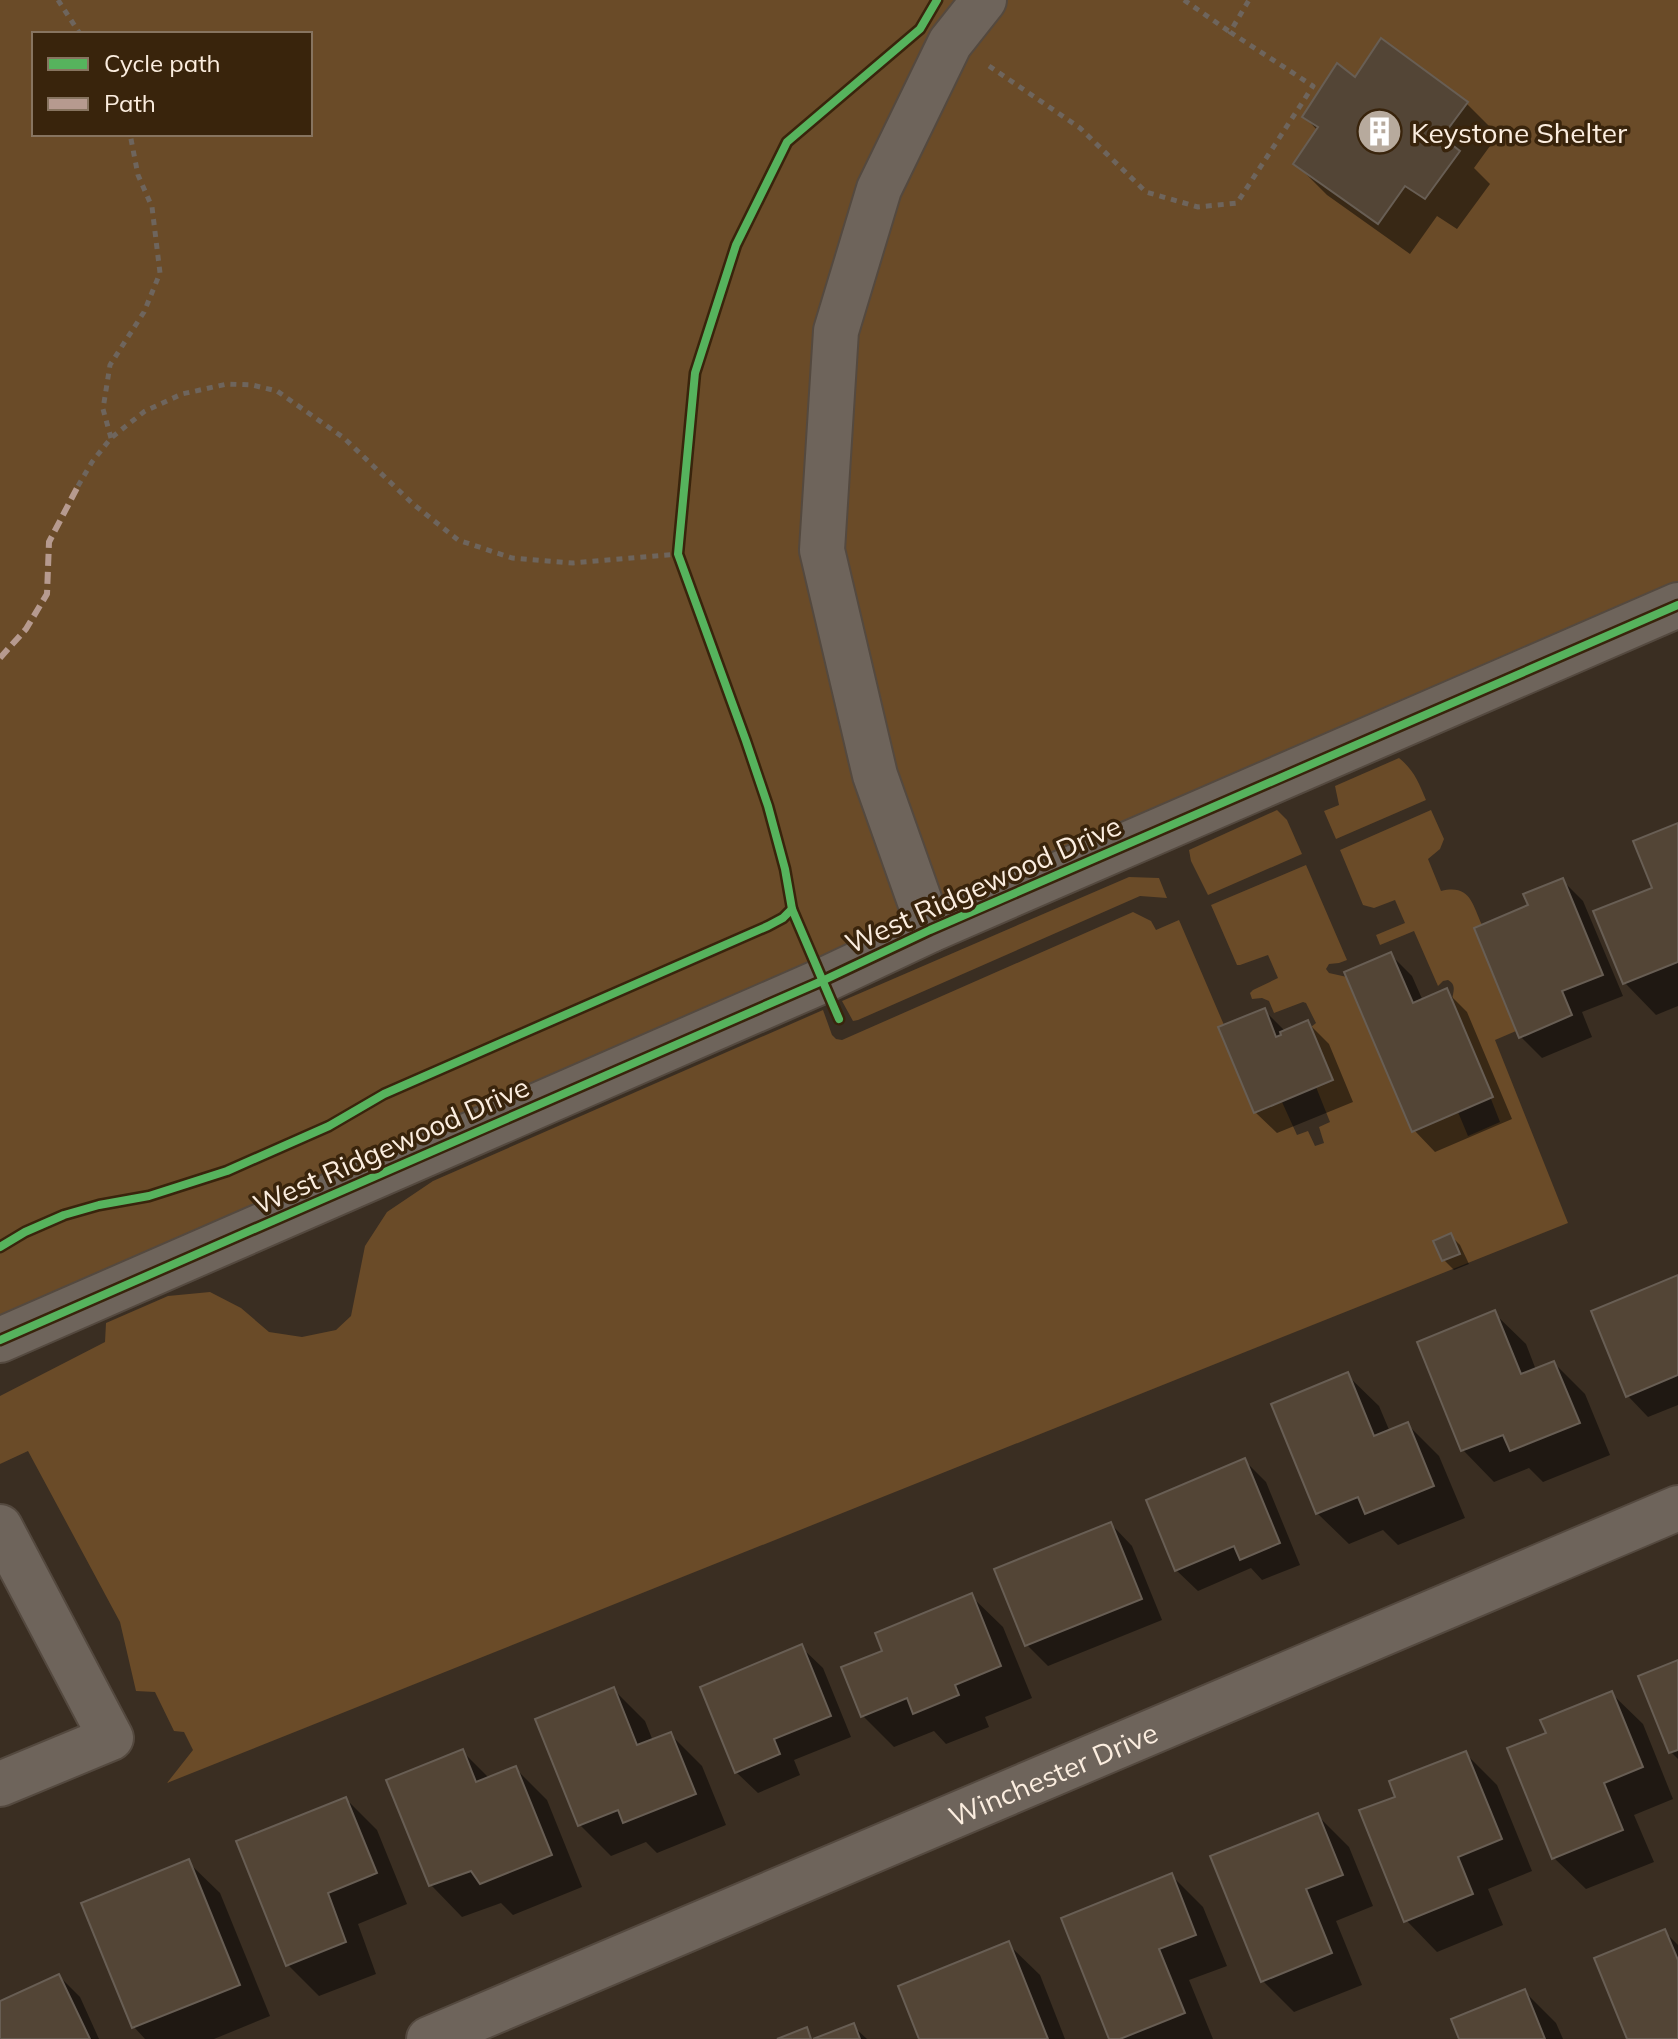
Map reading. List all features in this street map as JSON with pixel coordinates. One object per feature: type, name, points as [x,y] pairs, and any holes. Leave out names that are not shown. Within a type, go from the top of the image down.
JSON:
[{"type":"street","points":[[930,930],[875,775],[822,550],[836,331],[879,189],[950,43],[984,0]]},
{"type":"street","name":"West Ridgewood Drive","points":[[0,1340],[822,981],[930,930],[1678,605]]},
{"type":"street","name":"Winchester Drive","points":[[429,2039],[1678,1508]]},
{"type":"street","points":[[0,1527],[111,1738],[0,1784]]},
{"type":"path","points":[[58,0],[79,32]]},
{"type":"path","points":[[978,59],[1080,128],[1146,192],[1198,207],[1237,203],[1313,86],[1184,0]]},
{"type":"path","points":[[1230,32],[1249,0]]},
{"type":"path","points":[[111,438],[103,409],[110,365],[144,312],[160,273],[152,207],[138,175],[130,136]]},
{"type":"path","points":[[78,486],[111,438],[145,411],[182,394],[227,384],[252,385],[277,391],[344,438],[413,504],[458,540],[512,558],[573,563],[678,554]]},
{"type":"path","points":[[680,539],[678,554],[683,569]]},
{"type":"shaded area","points":[[0,0],[1678,0],[1678,598],[0,1332]]},
{"type":"shaded area","points":[[1399,758],[1412,772],[1426,800],[1336,839],[1324,811],[1339,805],[1335,786]]},
{"type":"shaded area","points":[[1277,810],[1287,820],[1302,854],[1208,895],[1191,861],[1189,850]]},
{"type":"shaded area","points":[[1431,810],[1444,839],[1440,849],[1428,859],[1441,891],[1458,890],[1469,897],[1482,925],[1474,928],[1516,1031],[1495,1040],[1568,1223],[167,1783],[193,1750],[184,1732],[174,1731],[155,1692],[136,1691],[120,1622],[28,1451],[0,1464],[0,1396],[105,1342],[106,1323],[168,1296],[210,1292],[241,1308],[269,1332],[302,1337],[336,1330],[351,1316],[365,1246],[387,1212],[433,1181],[823,1010],[832,1035],[842,1040],[1133,912],[1151,921],[1156,930],[1179,920],[1224,1025],[1219,1028],[1254,1113],[1282,1102],[1297,1135],[1308,1131],[1315,1146],[1324,1143],[1319,1127],[1330,1122],[1316,1087],[1333,1080],[1311,1027],[1316,1023],[1306,1003],[1274,1013],[1269,1001],[1252,999],[1250,993],[1253,990],[1278,978],[1268,955],[1237,965],[1211,905],[1306,865],[1347,960],[1329,964],[1326,969],[1329,973],[1347,977],[1458,1112],[1468,1136],[1500,1122],[1452,1000],[1453,984],[1448,980],[1438,986],[1414,931],[1380,945],[1376,935],[1405,923],[1395,900],[1374,908],[1363,905],[1340,850]]},
{"type":"shaded area","points":[[1129,877],[1159,878],[1167,898],[1140,896],[858,1020],[853,1021],[842,1001]]},
{"type":"building","name":"Keystone Shelter","points":[[1381,38],[1468,102],[1442,137],[1460,151],[1425,199],[1405,186],[1378,224],[1293,164],[1318,127],[1302,117],[1337,63],[1355,77]]},
{"type":"building","points":[[1678,823],[1678,962],[1623,984],[1593,911],[1652,888],[1633,841]]},
{"type":"building","points":[[1563,878],[1603,975],[1562,991],[1572,1015],[1519,1038],[1474,928],[1528,905],[1523,894]]},
{"type":"building","points":[[1391,952],[1413,1003],[1447,988],[1493,1097],[1412,1132],[1344,972]]},
{"type":"building","points":[[1265,1008],[1276,1037],[1281,1035],[1280,1032],[1308,1020],[1333,1080],[1254,1113],[1218,1027]]},
{"type":"building","points":[[1451,1233],[1460,1254],[1442,1261],[1433,1241]]},
{"type":"building","points":[[1678,1275],[1678,1375],[1626,1397],[1591,1311]]},
{"type":"building","points":[[1495,1310],[1521,1374],[1554,1361],[1580,1423],[1510,1451],[1503,1435],[1461,1451],[1417,1342]]},
{"type":"building","points":[[1348,1372],[1374,1436],[1408,1422],[1434,1486],[1365,1514],[1358,1497],[1316,1514],[1271,1404]]},
{"type":"building","points":[[1245,1458],[1280,1543],[1240,1560],[1234,1546],[1175,1571],[1146,1500]]},
{"type":"building","points":[[1111,1522],[1142,1599],[1025,1646],[994,1569]]},
{"type":"building","points":[[972,1593],[1001,1666],[955,1685],[959,1695],[913,1714],[907,1698],[861,1717],[841,1667],[882,1651],[875,1633]]},
{"type":"building","points":[[802,1644],[831,1716],[774,1739],[780,1754],[735,1773],[700,1687]]},
{"type":"building","points":[[1678,1660],[1678,1750],[1669,1753],[1638,1676]]},
{"type":"building","points":[[614,1687],[637,1745],[671,1732],[696,1794],[623,1823],[618,1810],[578,1826],[535,1719]]},
{"type":"building","points":[[1612,1691],[1643,1767],[1604,1783],[1623,1830],[1552,1859],[1507,1748],[1546,1733],[1540,1720]]},
{"type":"building","points":[[463,1749],[476,1782],[516,1766],[552,1855],[480,1884],[471,1871],[429,1886],[386,1780]]},
{"type":"building","points":[[1466,1751],[1502,1839],[1458,1857],[1473,1894],[1404,1922],[1359,1810],[1395,1797],[1389,1781]]},
{"type":"building","points":[[346,1797],[377,1873],[328,1893],[346,1942],[286,1966],[236,1841]]},
{"type":"building","points":[[1318,1813],[1343,1875],[1306,1889],[1332,1953],[1261,1982],[1210,1856]]},
{"type":"building","points":[[189,1859],[240,1985],[132,2028],[81,1903]]},
{"type":"building","points":[[1172,1873],[1196,1935],[1159,1949],[1185,2013],[1120,2039],[1109,2039],[1061,1918]]},
{"type":"building","points":[[1665,1929],[1678,1960],[1678,2039],[1627,2039],[1594,1958]]},
{"type":"building","points":[[1009,1941],[1048,2039],[919,2039],[898,1986]]},
{"type":"building","points":[[59,1974],[90,2039],[0,2039],[0,2001]]},
{"type":"building","points":[[1525,1989],[1545,2039],[1459,2039],[1451,2019]]},
{"type":"building","points":[[854,2023],[860,2039],[813,2039]]},
{"type":"building","points":[[807,2027],[811,2039],[777,2039]]},
{"type":"marked path","points":[[0,658],[26,629],[47,594],[49,542],[78,486]]},
{"type":"cycle path","points":[[839,1019],[792,909],[768,806],[678,554],[695,373],[736,245],[787,142],[920,29],[937,0]]},
{"type":"cycle path","points":[[0,1340],[822,981],[930,930],[1678,605]]},
{"type":"cycle path","points":[[0,1247],[64,1215],[149,1196],[227,1171],[329,1126],[384,1094],[768,926],[792,909]]},
{"type":"place","name":"Keystone Shelter","points":[[1380,132]]}]
